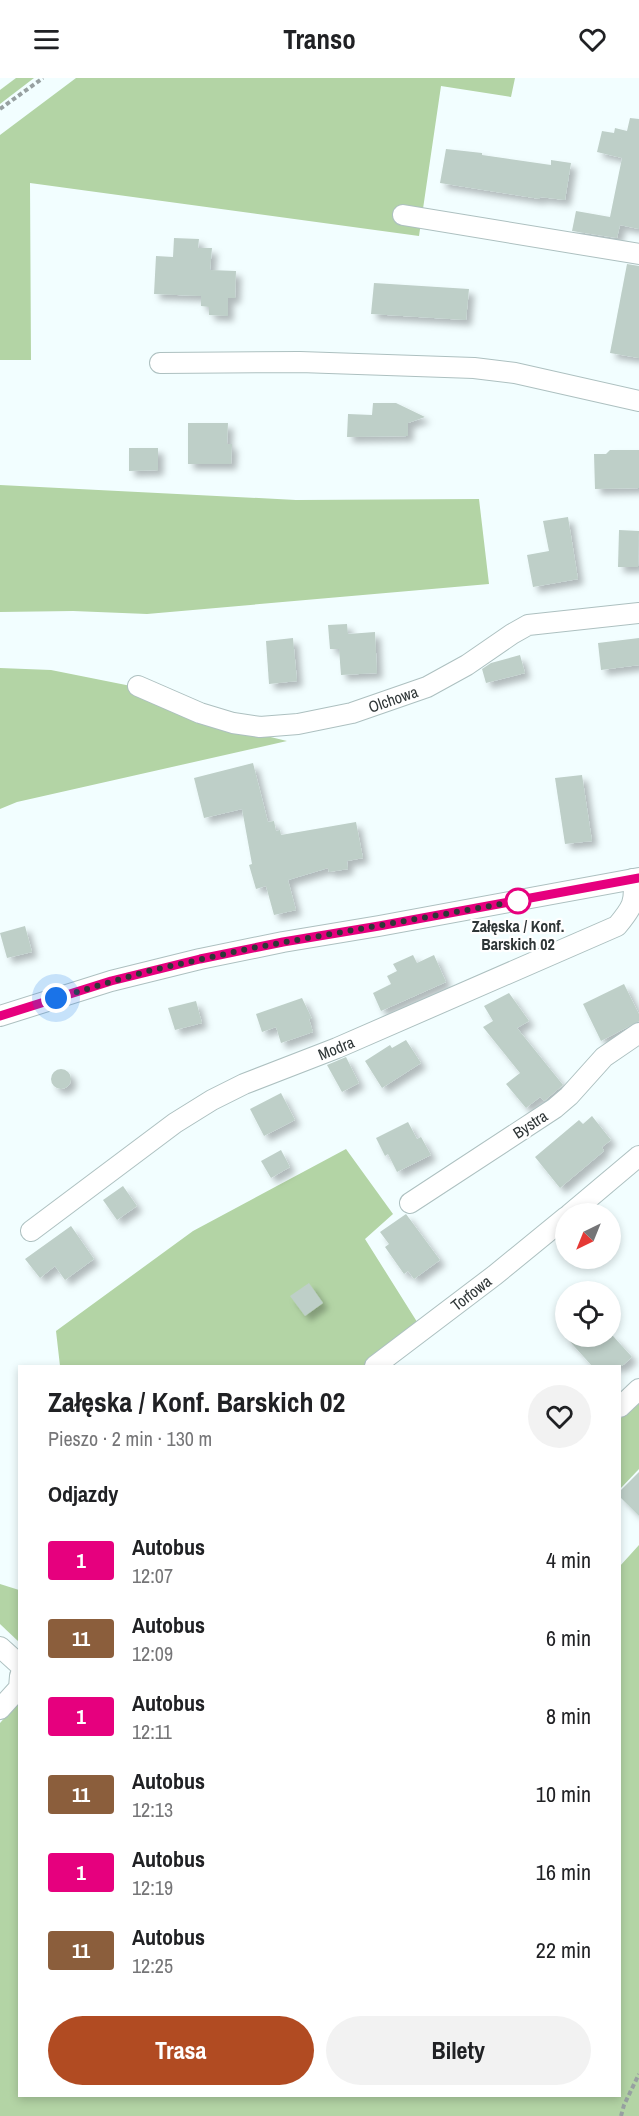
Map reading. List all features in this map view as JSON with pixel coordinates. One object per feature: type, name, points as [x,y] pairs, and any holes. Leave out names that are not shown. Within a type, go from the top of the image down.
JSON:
[{"type":"street","points":[[403,215],[639,254]]},
{"type":"street","points":[[160,363],[300,362],[474,368],[515,373],[639,401]]},
{"type":"street","name":"Olchowa","points":[[138,686],[200,713],[233,723],[260,727],[298,724],[352,713],[427,687],[467,665],[528,625],[639,613]]},
{"type":"street","points":[[0,1016],[111,981],[200,959],[636,878]]},
{"type":"street","name":"Modra","points":[[31,1231],[175,1123],[212,1100],[244,1084],[337,1048],[617,926],[633,903],[636,878]]},
{"type":"street","name":"Bystra","points":[[410,1203],[555,1108],[569,1096],[603,1057],[639,1033]]},
{"type":"street","points":[[583,1203],[639,1156]]},
{"type":"street","name":"Torfowa","points":[[376,1365],[495,1275],[555,1226]]},
{"type":"street","points":[[621,1406],[639,1389]]},
{"type":"street","points":[[0,1647],[18,1663]]},
{"type":"street","points":[[0,1708],[18,1683]]},
{"type":"path","points":[[0,109],[43,78]]},
{"type":"path","points":[[621,2116],[639,2074]]},
{"type":"green space","points":[[16,78],[34,78],[0,104],[0,90]]},
{"type":"green space","points":[[76,78],[515,78],[511,97],[441,86],[419,236],[30,183],[31,360],[0,360],[0,135]]},
{"type":"green space","points":[[0,485],[296,500],[479,499],[489,584],[147,614],[73,611],[0,612]]},
{"type":"green space","points":[[0,668],[51,670],[131,686],[222,725],[287,741],[17,802],[0,809]]},
{"type":"green space","points":[[346,1149],[393,1214],[365,1239],[419,1325],[366,1365],[60,1365],[56,1331],[193,1231]]},
{"type":"green space","points":[[639,1401],[639,1469],[621,1488],[621,1418]]},
{"type":"green space","points":[[639,1545],[639,2116],[0,2116],[0,1723],[18,1703],[18,2097],[621,2097],[621,1565]]},
{"type":"green space","points":[[0,1584],[18,1590],[18,1641],[0,1624]]},
{"type":"building","points":[[630,118],[639,119],[639,229],[620,225],[617,238],[572,231],[576,211],[610,217],[622,158],[597,152],[602,131],[614,133],[615,128],[627,131]]},
{"type":"building","points":[[446,149],[551,165],[551,160],[571,163],[565,200],[540,197],[540,199],[440,183]]},
{"type":"building","points":[[174,238],[199,239],[198,248],[212,248],[210,270],[236,271],[235,298],[228,298],[228,316],[209,315],[209,307],[201,306],[201,296],[154,294],[156,256],[173,257]]},
{"type":"building","points":[[627,264],[639,266],[639,358],[610,353]]},
{"type":"building","points":[[374,283],[469,289],[466,320],[371,314]]},
{"type":"building","points":[[373,403],[396,403],[425,417],[408,423],[408,436],[347,437],[348,414],[372,415]]},
{"type":"building","points":[[188,423],[228,423],[227,444],[232,444],[231,464],[188,464]]},
{"type":"building","points":[[129,448],[158,448],[158,470],[129,471]]},
{"type":"building","points":[[610,450],[639,450],[639,488],[595,489],[594,454],[606,454]]},
{"type":"building","points":[[568,517],[578,579],[533,587],[527,555],[549,551],[543,521]]},
{"type":"building","points":[[619,530],[639,531],[638,567],[618,567]]},
{"type":"building","points":[[347,624],[348,634],[375,632],[377,673],[341,675],[339,649],[330,649],[328,625]]},
{"type":"building","points":[[293,638],[297,681],[269,684],[266,641]]},
{"type":"building","points":[[639,638],[639,665],[601,670],[598,643]]},
{"type":"building","points":[[520,655],[525,673],[486,683],[482,669],[491,663]]},
{"type":"building","points":[[253,763],[268,822],[274,821],[276,831],[280,830],[281,835],[356,822],[363,858],[347,861],[348,869],[329,872],[328,868],[288,880],[296,910],[274,915],[266,886],[256,889],[249,865],[252,864],[242,809],[204,818],[194,778]]},
{"type":"building","points":[[582,775],[592,841],[565,844],[555,778]]},
{"type":"building","points":[[25,926],[32,952],[7,958],[0,933]]},
{"type":"building","points":[[413,955],[417,963],[434,955],[446,982],[381,1011],[373,993],[391,984],[387,976],[397,971],[393,964]]},
{"type":"building","points":[[624,984],[639,1014],[639,1021],[601,1041],[583,1004]]},
{"type":"building","points":[[509,993],[529,1021],[517,1028],[563,1085],[544,1101],[540,1097],[526,1108],[506,1084],[520,1073],[483,1027],[493,1021],[484,1006]]},
{"type":"building","points":[[302,998],[312,1019],[309,1019],[313,1032],[281,1043],[276,1027],[262,1032],[256,1014]]},
{"type":"building","points":[[196,1001],[202,1023],[175,1030],[168,1008]]},
{"type":"building","points":[[406,1040],[421,1063],[382,1088],[365,1061],[390,1045],[392,1048]]},
{"type":"building","points":[[346,1057],[359,1083],[342,1092],[327,1065]]},
{"type":"building","points":[[57,1069],[65,1069],[71,1075],[71,1083],[65,1089],[57,1089],[51,1083],[51,1075]]},
{"type":"building","points":[[281,1093],[295,1120],[264,1136],[250,1109]]},
{"type":"building","points":[[592,1116],[611,1140],[602,1147],[604,1151],[560,1188],[535,1157],[579,1120],[583,1124]]},
{"type":"building","points":[[408,1122],[417,1139],[421,1137],[431,1155],[397,1172],[388,1154],[385,1156],[376,1138]]},
{"type":"building","points":[[281,1150],[290,1167],[271,1178],[261,1161]]},
{"type":"building","points":[[123,1186],[137,1206],[117,1220],[103,1200]]},
{"type":"building","points":[[406,1214],[440,1260],[414,1279],[408,1271],[404,1274],[385,1247],[389,1244],[380,1232]]},
{"type":"building","points":[[71,1226],[94,1259],[65,1280],[55,1266],[40,1278],[25,1259]]},
{"type":"building","points":[[309,1283],[323,1303],[305,1316],[290,1296]]},
{"type":"building","points":[[621,1345],[632,1357],[621,1365],[591,1365],[575,1347],[621,1347]]},
{"type":"building","points":[[639,1472],[639,1516],[621,1498],[621,1490]]},
{"type":"bus line","name":"1","points":[[0,1016],[111,981],[200,959],[639,878]]},
{"type":"place","name":"Załęska / Konf. Barskich 02","points":[[518,901]]},
{"type":"route","points":[[56,998],[148,971],[252,948],[518,901]]}]
